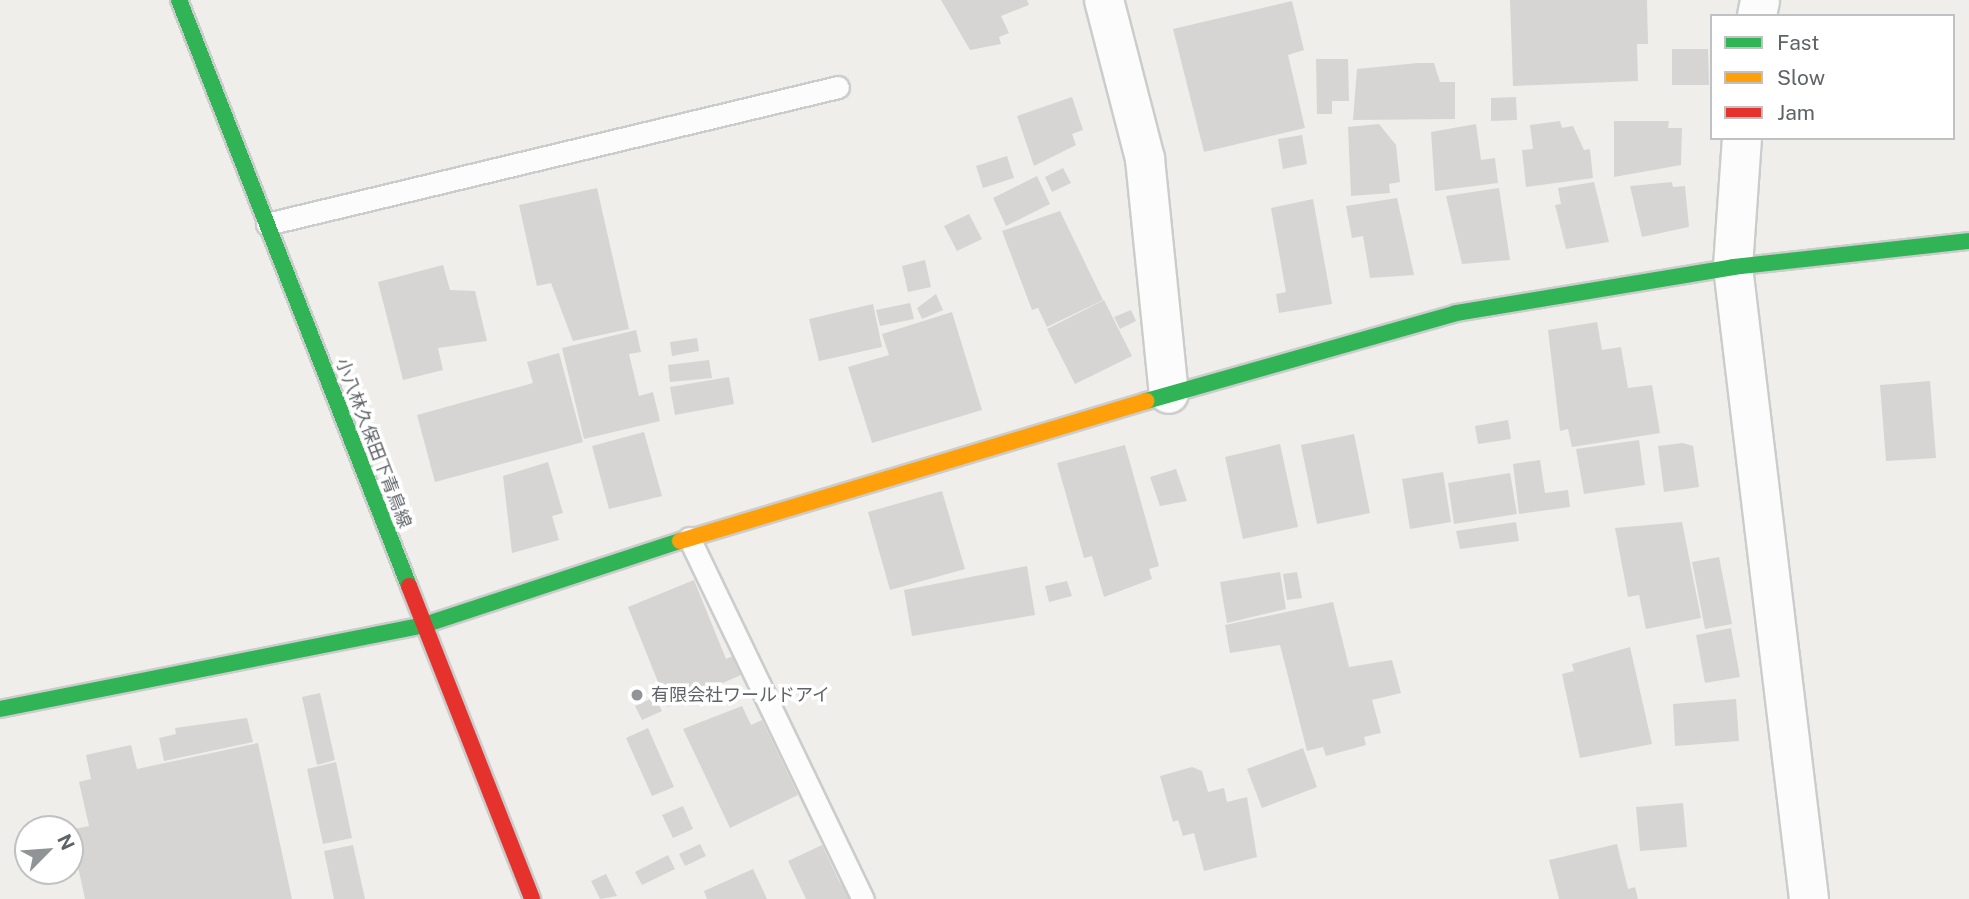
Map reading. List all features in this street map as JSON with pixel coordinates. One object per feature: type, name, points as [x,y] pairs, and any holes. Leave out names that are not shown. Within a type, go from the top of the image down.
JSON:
[{"type":"street","points":[[1104,0],[1145,159],[1169,394]]},
{"type":"street","name":"小八林久保田下青鳥線","points":[[181,1],[532,899]]},
{"type":"street","points":[[1742,140],[1733,267],[1809,899]]},
{"type":"street","points":[[0,709],[424,625],[689,538],[1169,394],[1456,313],[1733,267],[1969,241]]},
{"type":"lane","points":[[267,224],[838,87]]},
{"type":"lane","points":[[689,538],[863,899]]},
{"type":"building","points":[[941,0],[1027,0],[1029,5],[1001,16],[1009,33],[999,37],[1001,44],[970,50]]},
{"type":"building","points":[[1510,0],[1647,0],[1648,44],[1637,44],[1638,81],[1513,86]]},
{"type":"building","points":[[1292,1],[1304,50],[1288,55],[1305,128],[1204,152],[1173,29]]},
{"type":"building","points":[[1672,49],[1708,49],[1709,85],[1672,85]]},
{"type":"building","points":[[1316,59],[1348,59],[1349,101],[1332,101],[1332,114],[1317,114]]},
{"type":"building","points":[[1434,63],[1440,82],[1455,82],[1455,119],[1353,120],[1357,69]]},
{"type":"building","points":[[1072,97],[1083,130],[1072,134],[1076,145],[1034,166],[1017,116]]},
{"type":"building","points":[[1516,97],[1517,120],[1491,121],[1491,98]]},
{"type":"building","points":[[1560,121],[1562,128],[1573,126],[1584,150],[1590,149],[1593,178],[1526,187],[1522,150],[1533,149],[1530,125]]},
{"type":"building","points":[[1614,121],[1669,121],[1668,128],[1682,128],[1681,165],[1614,177]]},
{"type":"building","points":[[1379,124],[1396,145],[1400,182],[1389,184],[1390,193],[1351,196],[1348,127]]},
{"type":"building","points":[[1476,124],[1481,160],[1495,158],[1498,183],[1435,191],[1431,132]]},
{"type":"building","points":[[1302,135],[1307,164],[1283,169],[1278,139]]},
{"type":"building","points":[[1007,156],[1014,178],[983,188],[976,166]]},
{"type":"building","points":[[1063,168],[1071,183],[1052,192],[1045,177]]},
{"type":"building","points":[[1037,176],[1050,204],[1006,226],[993,198]]},
{"type":"building","points":[[1594,182],[1609,242],[1566,249],[1555,205],[1561,204],[1558,188]]},
{"type":"building","points":[[1672,182],[1673,187],[1685,186],[1689,227],[1642,237],[1630,186]]},
{"type":"building","points":[[597,188],[629,329],[573,341],[551,283],[537,286],[519,205]]},
{"type":"building","points":[[1499,188],[1510,260],[1462,264],[1446,196]]},
{"type":"building","points":[[1397,198],[1414,275],[1370,278],[1363,236],[1352,238],[1346,206]]},
{"type":"building","points":[[1313,199],[1332,304],[1279,313],[1276,294],[1286,292],[1271,208]]},
{"type":"building","points":[[1060,211],[1103,300],[1047,327],[1038,308],[1032,310],[1002,231]]},
{"type":"building","points":[[969,214],[982,239],[957,251],[944,226]]},
{"type":"building","points":[[925,260],[931,287],[908,292],[902,266]]},
{"type":"building","points":[[443,265],[450,290],[475,291],[487,341],[438,348],[443,370],[403,380],[378,282]]},
{"type":"building","points":[[936,294],[943,310],[922,319],[917,308]]},
{"type":"building","points":[[1104,300],[1132,356],[1075,384],[1047,329]]},
{"type":"building","points":[[910,303],[914,319],[880,326],[876,310]]},
{"type":"building","points":[[873,304],[882,347],[819,361],[809,319]]},
{"type":"building","points":[[1131,310],[1136,321],[1120,329],[1114,317]]},
{"type":"building","points":[[952,312],[982,410],[872,443],[848,367],[889,355],[882,334]]},
{"type":"building","points":[[1597,322],[1602,350],[1621,347],[1628,388],[1652,385],[1660,433],[1572,447],[1568,429],[1560,431],[1548,330]]},
{"type":"building","points":[[636,330],[641,352],[629,354],[639,396],[653,392],[660,421],[584,439],[562,348]]},
{"type":"building","points":[[697,338],[699,351],[672,356],[670,342]]},
{"type":"building","points":[[559,353],[583,442],[435,482],[417,415],[533,383],[527,362]]},
{"type":"building","points":[[709,360],[712,378],[670,382],[668,365]]},
{"type":"building","points":[[729,377],[734,404],[675,415],[670,387]]},
{"type":"building","points":[[1930,381],[1936,458],[1886,461],[1880,385]]},
{"type":"building","points":[[1508,420],[1511,439],[1478,444],[1475,426]]},
{"type":"building","points":[[644,432],[662,496],[609,509],[592,446]]},
{"type":"building","points":[[1354,434],[1370,513],[1317,524],[1301,445]]},
{"type":"building","points":[[1639,440],[1645,485],[1584,494],[1576,449]]},
{"type":"building","points":[[1683,443],[1693,446],[1699,487],[1664,492],[1658,446]]},
{"type":"building","points":[[1280,444],[1298,527],[1243,539],[1225,457]]},
{"type":"building","points":[[1125,445],[1159,566],[1149,569],[1152,579],[1104,597],[1092,556],[1084,558],[1057,463]]},
{"type":"building","points":[[1540,460],[1545,493],[1568,490],[1570,507],[1519,514],[1513,464]]},
{"type":"building","points":[[548,462],[563,513],[552,516],[559,540],[512,553],[503,476]]},
{"type":"building","points":[[1176,469],[1187,501],[1160,506],[1150,477]]},
{"type":"building","points":[[1443,472],[1451,522],[1410,529],[1402,479]]},
{"type":"building","points":[[1510,473],[1517,514],[1454,524],[1448,483]]},
{"type":"building","points":[[942,491],[965,569],[890,590],[868,512]]},
{"type":"building","points":[[1516,522],[1519,541],[1460,549],[1456,531]]},
{"type":"building","points":[[1682,522],[1701,618],[1646,629],[1639,595],[1628,597],[1615,528]]},
{"type":"building","points":[[1719,557],[1732,624],[1705,629],[1692,562]]},
{"type":"building","points":[[1027,566],[1035,615],[912,636],[904,590]]},
{"type":"building","points":[[1280,572],[1286,609],[1227,623],[1220,582]]},
{"type":"building","points":[[1297,572],[1302,598],[1287,600],[1283,574]]},
{"type":"building","points":[[694,580],[726,659],[733,656],[741,675],[668,707],[628,607]]},
{"type":"building","points":[[1067,581],[1072,596],[1049,602],[1045,586]]},
{"type":"building","points":[[1333,602],[1349,667],[1392,660],[1401,693],[1372,700],[1381,733],[1364,737],[1366,745],[1326,756],[1323,747],[1307,751],[1280,645],[1230,653],[1225,625]]},
{"type":"building","points":[[1731,628],[1740,677],[1705,683],[1696,635]]},
{"type":"building","points":[[1630,647],[1652,744],[1580,758],[1562,674],[1574,671],[1572,664]]},
{"type":"building","points":[[320,693],[335,760],[317,765],[302,697]]},
{"type":"building","points":[[655,697],[662,711],[642,720],[635,706]]},
{"type":"building","points":[[1736,699],[1739,741],[1675,746],[1673,704]]},
{"type":"building","points":[[742,706],[751,725],[762,720],[798,795],[730,828],[683,729]]},
{"type":"building","points":[[247,718],[253,742],[164,761],[159,738],[176,734],[175,728]]},
{"type":"building","points":[[648,728],[674,787],[652,796],[626,738]]},
{"type":"building","points":[[258,743],[292,899],[85,899],[82,885],[84,827],[89,826],[79,782],[91,779],[86,755],[131,745],[137,769]]},
{"type":"building","points":[[1303,748],[1317,787],[1262,808],[1247,769]]},
{"type":"building","points":[[336,762],[352,838],[323,844],[307,769]]},
{"type":"building","points":[[1192,767],[1202,771],[1208,792],[1224,788],[1227,802],[1247,797],[1257,857],[1204,871],[1194,833],[1183,836],[1178,820],[1173,822],[1160,776]]},
{"type":"building","points":[[1683,803],[1687,847],[1640,851],[1636,807]]},
{"type":"building","points":[[683,806],[693,829],[673,838],[662,815]]},
{"type":"building","points":[[700,844],[706,856],[685,866],[679,854]]},
{"type":"building","points":[[1617,844],[1628,889],[1635,887],[1638,899],[1559,899],[1549,860]]},
{"type":"building","points":[[353,845],[365,899],[334,899],[324,851]]},
{"type":"building","points":[[822,845],[839,881],[852,899],[806,899],[788,861]]},
{"type":"building","points":[[668,855],[675,869],[642,885],[635,872]]},
{"type":"building","points":[[753,869],[767,899],[707,899],[704,891]]},
{"type":"building","points":[[606,874],[617,896],[600,899],[591,881]]},
{"type":"traffic: fast","points":[[179,0],[409,586]]},
{"type":"traffic: fast","points":[[1146,401],[1456,313],[1733,267],[1969,241]]},
{"type":"traffic: fast","points":[[0,709],[424,625],[680,541]]},
{"type":"traffic: slow","points":[[680,541],[1146,401]]},
{"type":"traffic: jam","points":[[409,586],[532,899]]},
{"type":"place","name":"有限会社ワールドアイ","points":[[637,695]]}]
